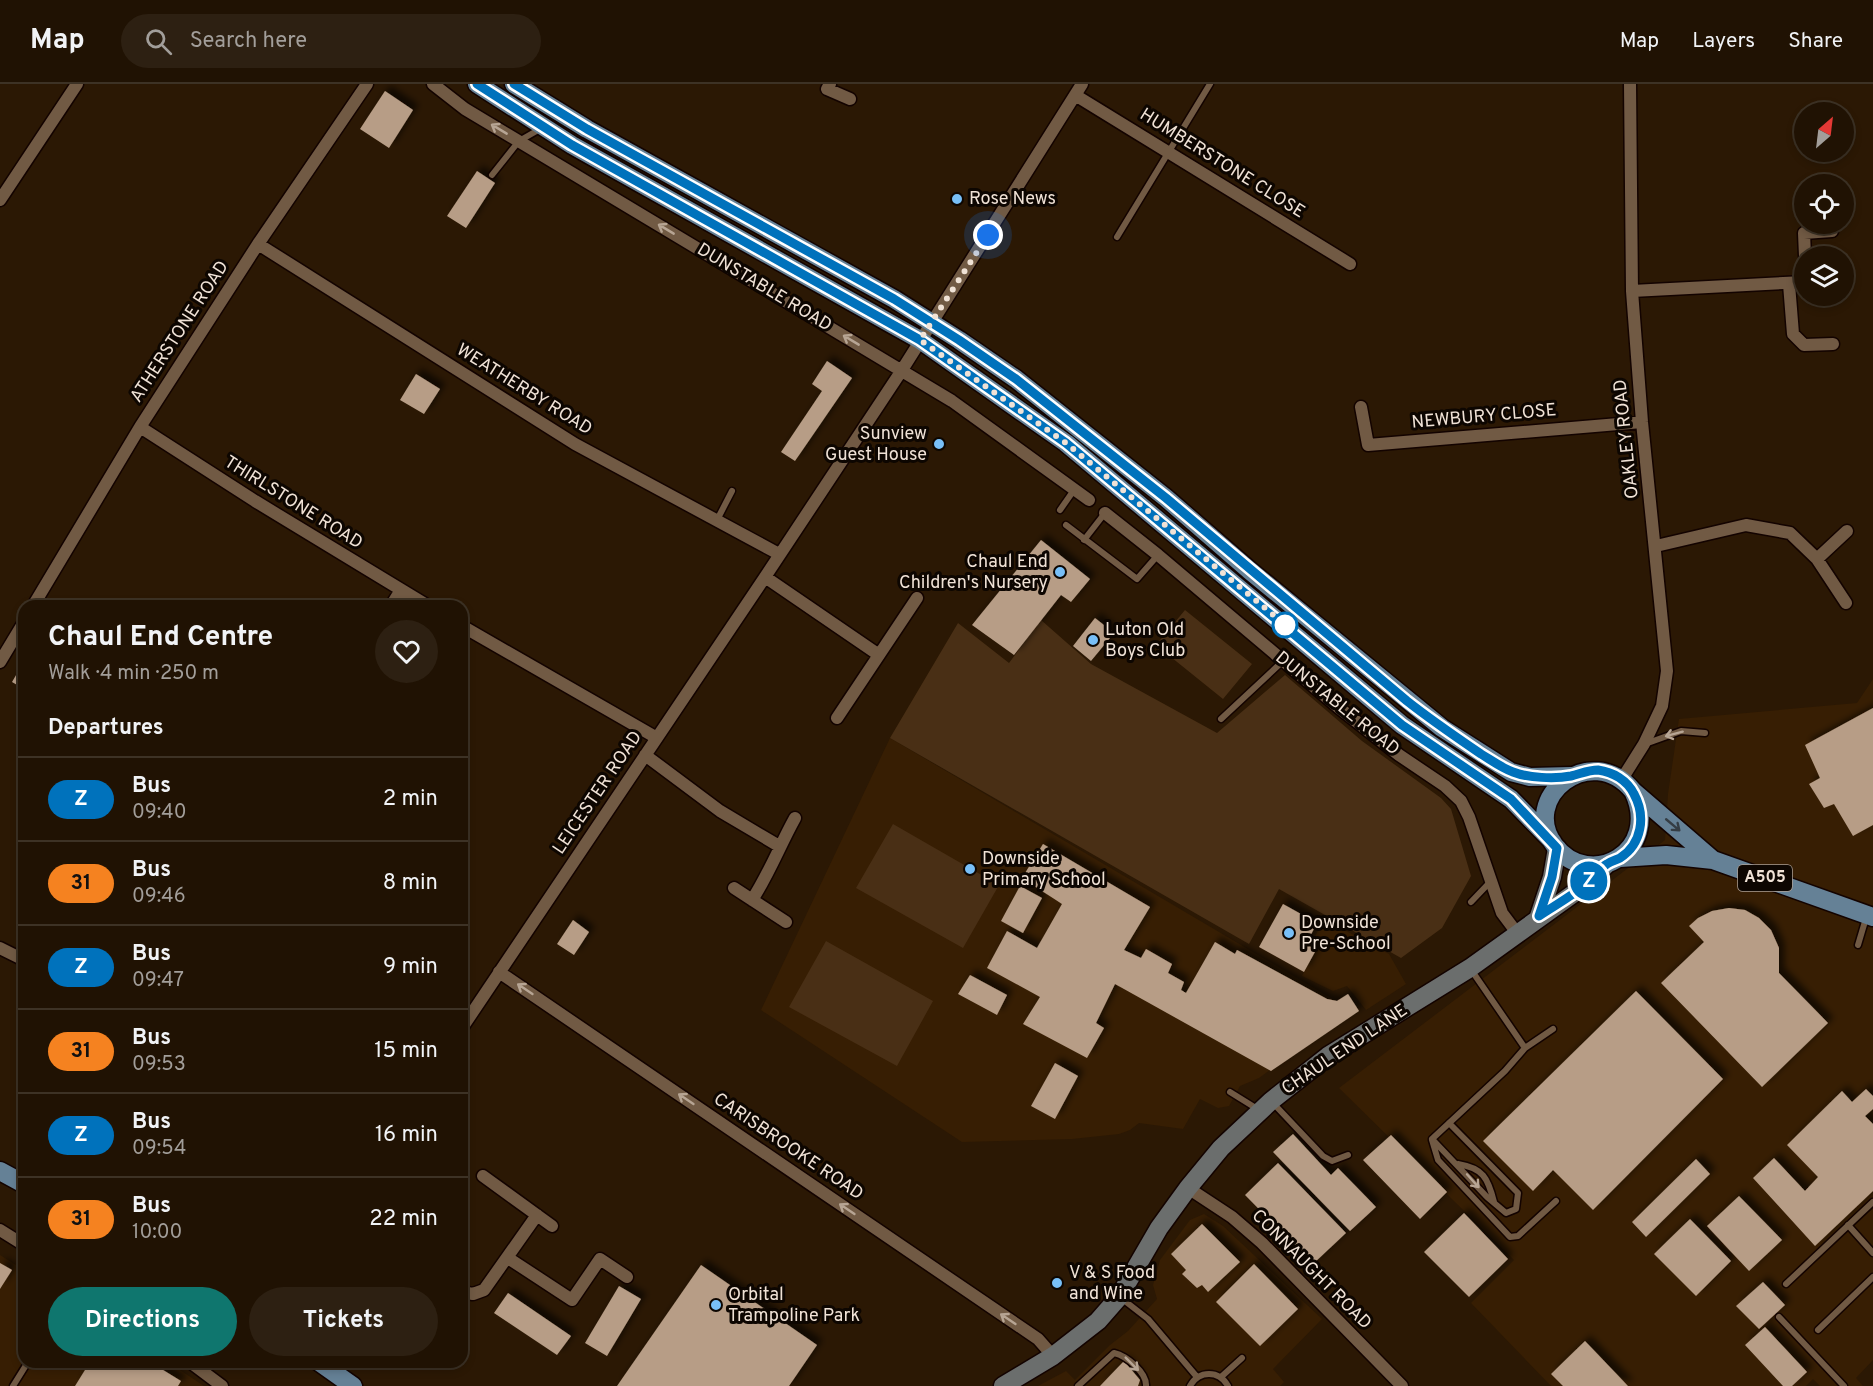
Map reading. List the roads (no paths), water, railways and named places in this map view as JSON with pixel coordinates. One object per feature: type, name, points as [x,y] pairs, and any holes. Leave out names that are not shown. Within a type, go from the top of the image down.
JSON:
[{"type":"main road","name":"DUNSTABLE ROAD","points":[[477,84],[544,127],[676,205],[920,340],[1066,443],[1402,725],[1511,799],[1554,845]]},
{"type":"main road","points":[[514,84],[587,129],[855,277],[932,323],[1016,379],[1082,429],[1335,642],[1442,728],[1511,772],[1530,777],[1570,776]]},
{"type":"main road","points":[[1597,770],[1610,773],[1628,785],[1640,805],[1639,834],[1631,848],[1614,861],[1593,866],[1579,863],[1567,857],[1554,845],[1547,827],[1546,812],[1550,798],[1559,785],[1570,776],[1583,771],[1597,770]]},
{"type":"main road","name":"A505","points":[[1628,785],[1713,860]]},
{"type":"main road","name":"A505","points":[[1614,861],[1666,855],[1713,860],[1870,916]]},
{"type":"main road","points":[[0,1171],[18,1181]]},
{"type":"main road","points":[[328,1368],[353,1386]]},
{"type":"street","points":[[0,200],[77,84]]},
{"type":"street","name":"ATHERSTONE ROAD","points":[[37,600],[140,427],[258,244],[367,84]]},
{"type":"street","name":"DUNSTABLE ROAD","points":[[433,84],[465,109],[952,401],[1089,500]]},
{"type":"street","points":[[830,84],[827,89],[850,99]]},
{"type":"street","name":"OAKLEY ROAD","points":[[1628,785],[1662,706],[1667,670],[1642,422],[1632,291],[1630,84]]},
{"type":"street","name":"LEICESTER ROAD","points":[[468,1018],[902,370],[1079,89]]},
{"type":"street","name":"HUMBERSTONE CLOSE","points":[[1079,89],[1169,152],[1350,264]]},
{"type":"street","name":"WEATHERBY ROAD","points":[[258,244],[574,444],[779,554]]},
{"type":"street","points":[[1632,291],[1794,284]]},
{"type":"street","points":[[1789,285],[1792,334],[1804,345],[1833,344]]},
{"type":"street","name":"NEWBURY CLOSE","points":[[1361,407],[1368,445],[1642,422]]},
{"type":"street","name":"THIRLSTONE ROAD","points":[[140,427],[255,501],[418,600]]},
{"type":"street","name":"DUNSTABLE ROAD","points":[[1106,513],[1347,714],[1399,755],[1445,786],[1461,801],[1469,817],[1502,913],[1517,933]]},
{"type":"street","points":[[1656,546],[1746,525],[1790,533],[1817,559],[1846,603]]},
{"type":"street","points":[[1817,559],[1847,531]]},
{"type":"street","points":[[765,577],[879,654]]},
{"type":"street","points":[[395,600],[401,590]]},
{"type":"street","points":[[837,718],[917,598]]},
{"type":"street","points":[[468,629],[657,738]]},
{"type":"street","points":[[0,662],[18,632]]},
{"type":"street","points":[[645,755],[720,811],[779,846]]},
{"type":"street","points":[[752,900],[765,880],[779,846],[795,818]]},
{"type":"street","points":[[1539,916],[1552,877],[1554,845]]},
{"type":"street","name":"CHAUL END LANE","points":[[1008,1384],[1053,1356],[1098,1321],[1119,1297],[1159,1228],[1188,1188],[1221,1148],[1265,1106],[1328,1056],[1470,968],[1539,916],[1584,886],[1614,861]]},
{"type":"street","points":[[734,888],[786,922]]},
{"type":"street","points":[[0,948],[18,957]]},
{"type":"street","name":"CARISBROOKE ROAD","points":[[499,972],[1038,1339],[1053,1356]]},
{"type":"street","points":[[483,1176],[552,1226]]},
{"type":"street","name":"CONNAUGHT ROAD","points":[[1188,1188],[1232,1217],[1262,1243],[1402,1386]]},
{"type":"street","points":[[468,1293],[473,1294],[484,1290],[537,1215]]},
{"type":"street","points":[[0,1230],[18,1241]]},
{"type":"street","points":[[508,1258],[572,1300],[600,1259],[627,1277]]},
{"type":"street","points":[[198,1368],[222,1386]]},
{"type":"lane","points":[[1117,237],[1210,84]]},
{"type":"lane","points":[[492,175],[519,141],[544,127]]},
{"type":"lane","points":[[1060,510],[1074,490]]},
{"type":"lane","points":[[717,520],[732,491]]},
{"type":"lane","points":[[1084,540],[1106,513]]},
{"type":"lane","points":[[1066,525],[1137,579],[1158,555]]},
{"type":"lane","points":[[1221,719],[1283,661]]},
{"type":"lane","points":[[1644,744],[1681,731],[1705,733]]},
{"type":"lane","points":[[1471,902],[1491,881]]},
{"type":"lane","points":[[1858,945],[1870,916]]},
{"type":"lane","points":[[1470,968],[1525,1048]]},
{"type":"lane","points":[[1432,1139],[1486,1089],[1525,1048],[1553,1029]]},
{"type":"lane","points":[[1230,1092],[1265,1106],[1323,1156],[1332,1161],[1348,1155]]},
{"type":"lane","points":[[1432,1139],[1506,1213],[1516,1209],[1518,1193],[1449,1124]]},
{"type":"lane","points":[[1432,1139],[1438,1160],[1510,1237],[1518,1236],[1556,1201]]},
{"type":"lane","points":[[1457,1164],[1474,1167],[1489,1182],[1494,1203]]},
{"type":"lane","points":[[1786,1284],[1873,1202]]},
{"type":"lane","points":[[1848,1225],[1873,1253]]},
{"type":"lane","points":[[1818,1330],[1873,1277]]},
{"type":"lane","points":[[1119,1297],[1148,1319],[1197,1377]]},
{"type":"lane","points":[[1779,1317],[1844,1386]]},
{"type":"lane","points":[[1078,1386],[1114,1353],[1125,1357],[1145,1377],[1146,1386]]},
{"type":"lane","points":[[1221,1377],[1242,1358]]},
{"type":"lane","points":[[13,1386],[24,1368]]},
{"type":"lane","points":[[1190,1386],[1197,1377],[1209,1373],[1221,1377],[1228,1386]]},
{"type":"place","name":"Rose News","points":[[957,199]]},
{"type":"place","name":"Sunview Guest House","points":[[939,444]]},
{"type":"place","name":"Chaul End Children's Nursery","points":[[1060,572]]},
{"type":"place","name":"Luton Old Boys Club","points":[[1093,640]]},
{"type":"place","name":"Downside Primary School","points":[[970,869]]},
{"type":"place","name":"Downside Pre-School","points":[[1289,933]]},
{"type":"place","name":"V & S Food and Wine","points":[[1057,1283]]},
{"type":"place","name":"Orbital Trampoline Park","points":[[716,1305]]}]
